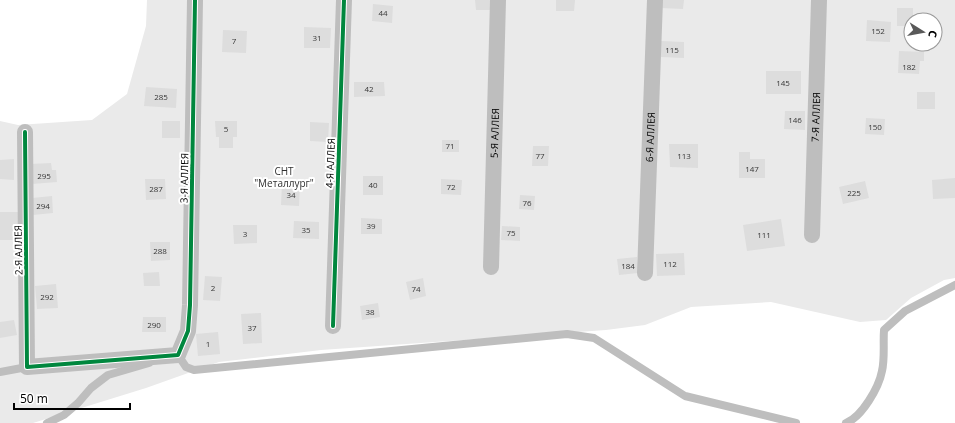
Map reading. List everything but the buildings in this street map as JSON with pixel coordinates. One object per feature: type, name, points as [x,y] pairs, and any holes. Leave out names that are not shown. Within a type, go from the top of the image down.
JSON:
[{"type":"street","name":"3-Я АЛЛЕЯ","points":[[178,355],[188,331],[190,305],[195,0]]},
{"type":"street","name":"4-Я АЛЛЕЯ","points":[[333,326],[344,0]]},
{"type":"street","name":"5-Я АЛЛЕЯ","points":[[490,267],[498,0]]},
{"type":"street","name":"6-Я АЛЛЕЯ","points":[[645,273],[655,0]]},
{"type":"street","name":"7-Я АЛЛЕЯ","points":[[812,234],[819,0]]},
{"type":"street","name":"2-Я АЛЛЕЯ","points":[[25,132],[27,367]]},
{"type":"street","points":[[27,367],[178,355]]},
{"type":"lane","points":[[846,423],[853,421],[872,396],[882,371],[884,330],[905,311],[955,285]]},
{"type":"lane","points":[[47,423],[64,415],[78,403],[91,388],[108,375],[178,355],[186,367],[194,370],[567,334],[594,338],[685,396],[796,423]]},
{"type":"lane","points":[[0,372],[27,367]]},
{"type":"green space","name":"СНТ \"Металлург\"","points":[[147,0],[955,0],[955,278],[944,280],[911,298],[886,320],[860,322],[771,302],[691,307],[645,325],[606,330],[321,350],[219,362],[146,388],[33,423],[0,423],[0,121],[18,125],[92,120],[127,94],[146,26]]},
{"type":"cycle path","points":[[25,132],[27,367],[178,355],[188,331],[190,305],[195,0]]},
{"type":"cycle path","points":[[333,326],[344,0]]}]
